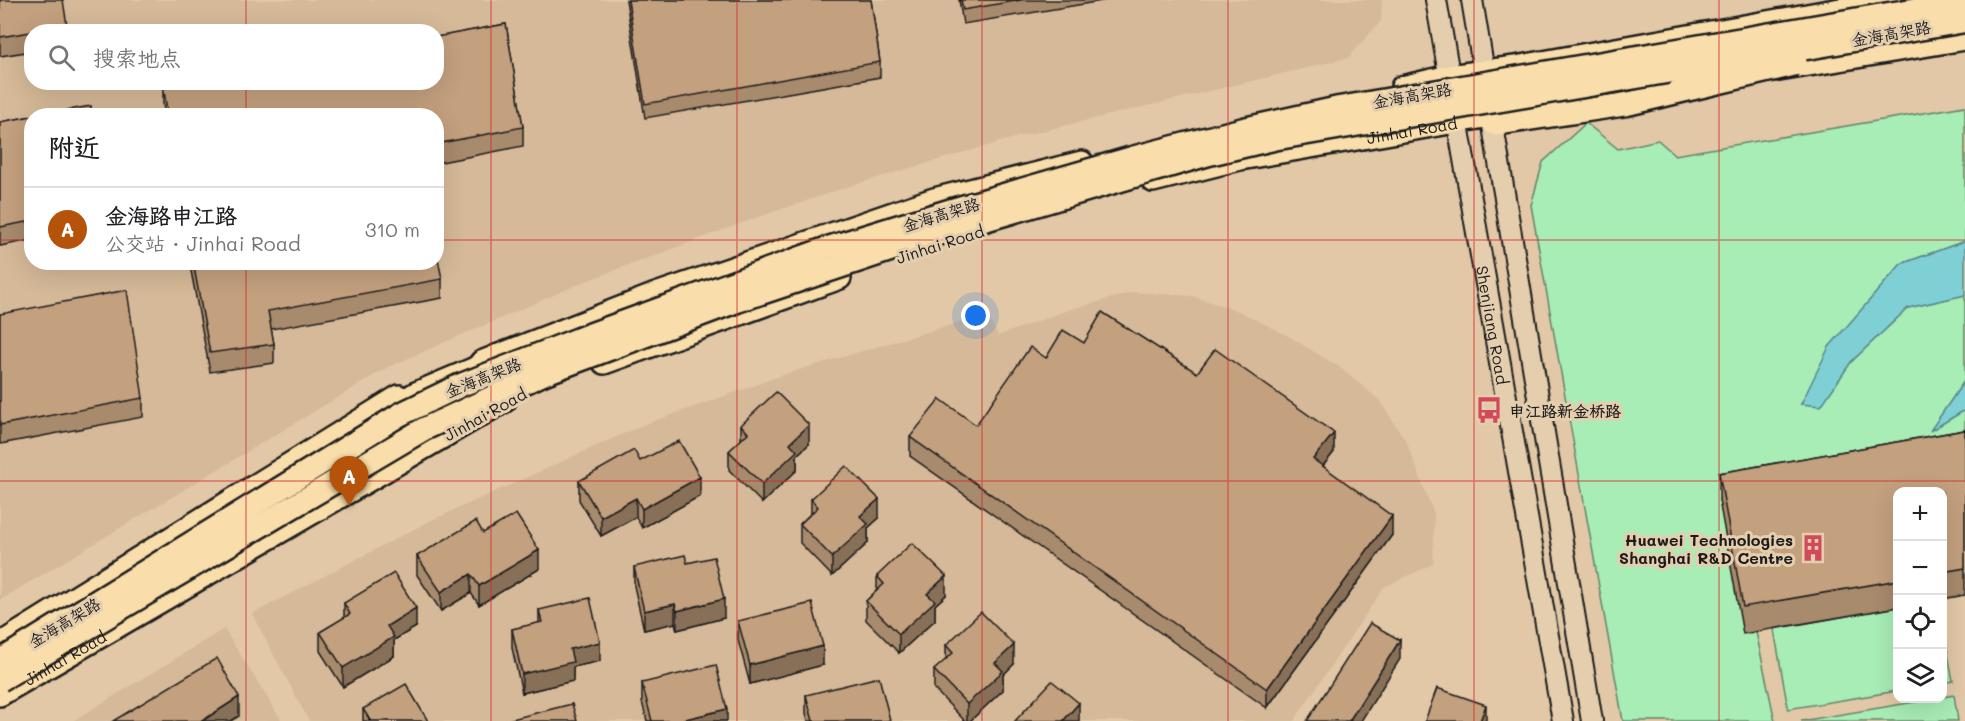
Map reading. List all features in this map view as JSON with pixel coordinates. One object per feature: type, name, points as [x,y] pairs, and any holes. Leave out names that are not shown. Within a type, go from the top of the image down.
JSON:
[{"type":"highway","name":"金海高架路","points":[[0,661],[401,414],[472,380],[828,248],[1132,158],[1244,129],[1339,108],[1965,1]]},
{"type":"highway","name":"金海高架路","points":[[0,680],[424,429],[545,373],[736,301],[948,231],[1209,154],[1338,127],[1965,21]]},
{"type":"highway","points":[[1494,120],[1627,104],[1876,44],[1965,27]]},
{"type":"highway","points":[[0,652],[415,394],[442,384],[497,356]]},
{"type":"main road","name":"Shenjiang Road","points":[[1436,0],[1563,721]]},
{"type":"main road","name":"Shenjiang Road","points":[[1472,0],[1494,120],[1592,721]]},
{"type":"main road","points":[[0,644],[400,395],[653,295],[934,199],[1243,121],[1449,76],[1515,67],[1891,0]]},
{"type":"main road","name":"Jinhai Road","points":[[0,695],[519,393],[912,252],[1061,204],[1240,159],[1456,121],[1494,120],[1965,39]]},
{"type":"shaded area","points":[[0,0],[1382,0],[1381,21],[1348,58],[1017,137],[856,184],[750,220],[586,281],[390,366],[0,600]]},
{"type":"shaded area","points":[[1134,292],[1192,296],[1238,311],[1285,334],[1339,367],[1379,400],[1406,441],[1434,514],[1433,564],[1384,587],[1294,721],[309,721],[252,614],[428,522],[643,425],[789,373],[987,314],[998,336],[1062,312]]},
{"type":"shaded area","points":[[224,629],[282,721],[73,721]]},
{"type":"green space","points":[[1965,106],[1965,241],[1901,264],[1801,404],[1821,405],[1851,362],[1908,308],[1965,295],[1965,380],[1931,430],[1965,410],[1965,457],[1719,500],[1756,632],[1775,721],[1623,721],[1531,205],[1543,162],[1586,123],[1618,149],[1658,140],[1675,155]]},
{"type":"green space","points":[[1893,608],[1893,692],[1788,709],[1774,629]]},
{"type":"green space","points":[[1947,649],[1953,681],[1947,682]]},
{"type":"green space","points":[[1954,695],[1958,721],[1801,721],[1909,703],[1947,703],[1947,696]]},
{"type":"water","points":[[1965,241],[1965,295],[1908,308],[1851,362],[1821,406],[1801,404],[1829,347],[1901,264]]},
{"type":"water","points":[[1965,380],[1965,410],[1930,431]]},
{"type":"building","points":[[0,0],[63,0],[67,24],[24,24],[24,33],[0,37]]},
{"type":"building","points":[[628,0],[871,0],[880,62],[645,104]]},
{"type":"building","points":[[961,0],[1021,0],[963,10]]},
{"type":"building","points":[[506,24],[523,127],[444,142],[444,108],[167,108],[164,90],[444,90],[444,36]]},
{"type":"building","points":[[24,118],[24,222],[0,227],[0,122]]},
{"type":"building","points":[[194,270],[440,270],[442,279],[268,311],[274,344],[210,353]]},
{"type":"building","points":[[127,290],[143,398],[0,425],[0,314]]},
{"type":"building","points":[[1102,312],[1197,373],[1215,349],[1334,433],[1313,459],[1392,516],[1267,689],[910,437],[940,399],[976,425],[1030,347],[1046,358],[1063,330],[1084,343]]},
{"type":"building","points":[[776,392],[809,425],[790,443],[797,451],[762,484],[729,451],[748,433],[741,425]]},
{"type":"building","name":"Huawei Technologies Shanghai R&D Centre","points":[[1965,430],[1965,568],[1947,571],[1947,487],[1893,487],[1893,581],[1743,607],[1719,473]]},
{"type":"building","points":[[679,441],[700,477],[642,509],[636,498],[601,517],[579,481],[634,450],[640,461]]},
{"type":"building","points":[[846,466],[879,499],[860,516],[868,524],[832,557],[800,524],[818,507],[811,499]]},
{"type":"building","points":[[516,514],[539,550],[479,586],[471,574],[441,592],[417,556],[476,521],[483,533]]},
{"type":"building","points":[[912,543],[946,576],[927,594],[935,601],[899,634],[866,601],[884,584],[877,576]]},
{"type":"building","points":[[685,555],[687,563],[714,557],[724,599],[677,611],[675,604],[644,611],[634,567]]},
{"type":"building","points":[[394,573],[416,608],[387,626],[394,637],[343,668],[320,632],[350,614],[344,603]]},
{"type":"building","points":[[590,598],[600,642],[570,649],[573,662],[522,674],[512,629],[542,622],[539,610]]},
{"type":"building","points":[[812,603],[823,646],[750,665],[738,621]]},
{"type":"building","points":[[981,612],[1014,645],[995,663],[1003,671],[967,704],[934,670],[953,653],[946,645]]},
{"type":"building","points":[[1370,623],[1400,640],[1349,721],[1307,721]]},
{"type":"building","points":[[217,658],[239,697],[202,721],[113,721]]},
{"type":"building","points":[[716,665],[727,709],[677,721],[652,721],[642,683]]},
{"type":"building","points":[[879,677],[890,720],[813,721],[806,695]]},
{"type":"building","points":[[1052,681],[1079,703],[1063,721],[1015,721]]},
{"type":"building","points":[[406,684],[428,721],[368,721],[370,720],[363,709]]},
{"type":"building","points":[[1437,688],[1486,705],[1480,721],[1425,721]]},
{"type":"building","points":[[572,704],[577,721],[504,721]]},
{"type":"place","name":"申江路新金桥路","points":[[1489,410]]},
{"type":"place","name":"金海路申江路","points":[[349,506]]},
{"type":"place","name":"Huawei Technologies Shanghai R&D Centre","points":[[1813,548]]}]
